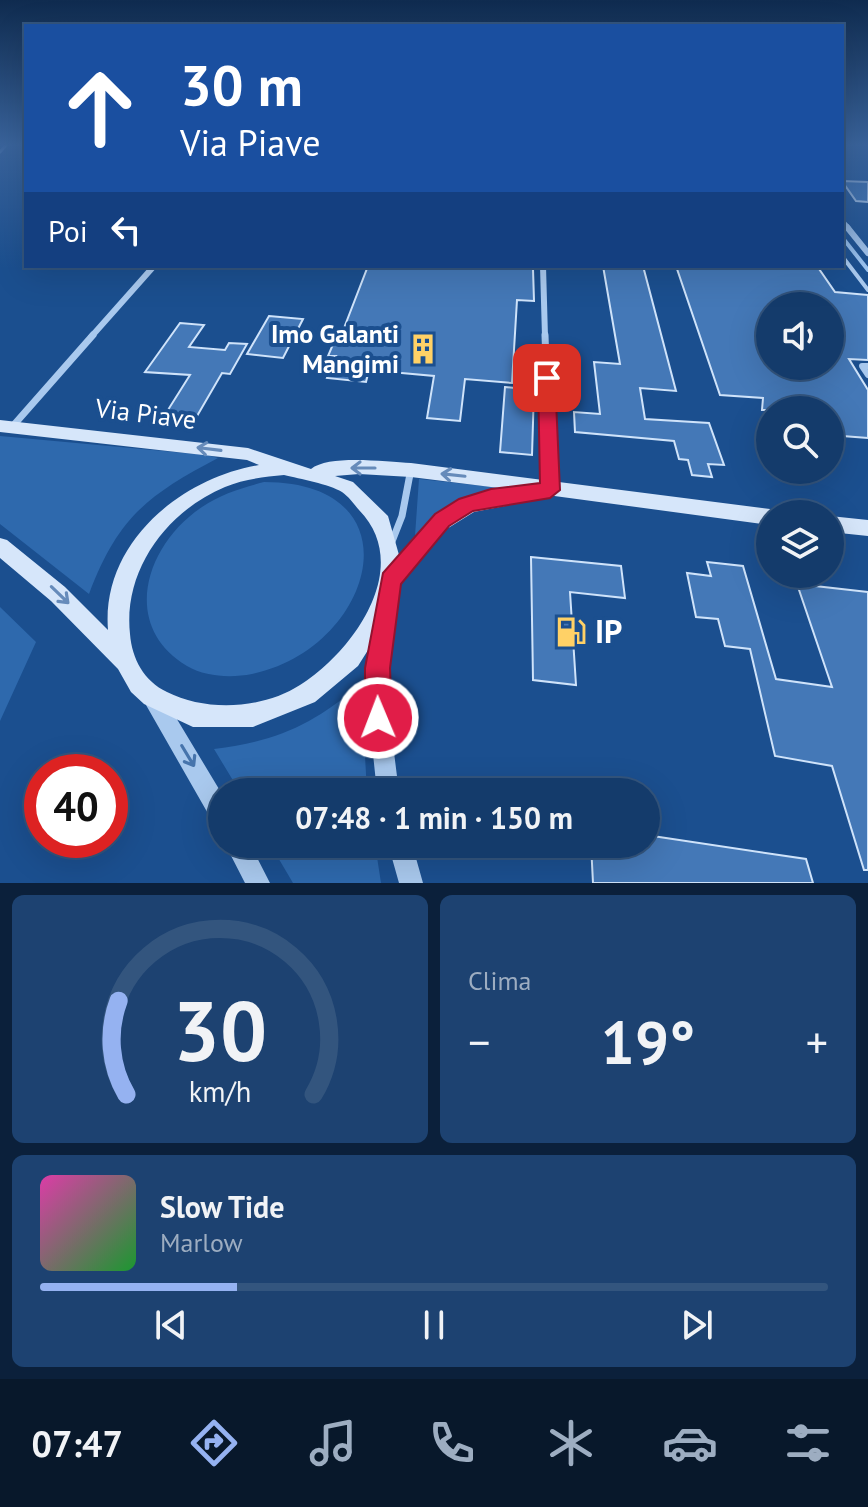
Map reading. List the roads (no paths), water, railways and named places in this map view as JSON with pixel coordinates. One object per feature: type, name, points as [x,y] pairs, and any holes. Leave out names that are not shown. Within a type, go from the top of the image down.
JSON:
[{"type":"main road","name":"Via Piave","points":[[6,426],[248,454],[284,468]]},
{"type":"main road","points":[[124,661],[116,621],[123,579],[144,541],[174,510],[209,487],[247,473],[284,468],[315,471],[359,467],[411,470],[756,515]]},
{"type":"main road","points":[[0,546],[58,594],[124,661],[136,681],[152,697],[192,715],[239,718],[288,705],[333,678],[365,642],[385,603],[391,580],[390,548],[381,520],[364,497],[341,481],[315,471]]},
{"type":"main road","points":[[391,580],[442,520],[466,505],[491,497],[550,490]]},
{"type":"main road","points":[[844,525],[868,528]]},
{"type":"street","points":[[844,223],[868,253]]},
{"type":"street","points":[[6,426],[152,268]]},
{"type":"street","points":[[543,268],[550,490]]},
{"type":"street","points":[[385,603],[377,697],[386,778]]},
{"type":"street","points":[[152,697],[208,792]]},
{"type":"street","points":[[245,858],[258,883]]},
{"type":"street","points":[[404,858],[411,883]]},
{"type":"lane","points":[[844,259],[868,290]]},
{"type":"lane","points":[[868,366],[862,366],[868,375]]},
{"type":"lane","points":[[390,548],[402,516],[411,470]]},
{"type":"waterway","points":[[844,240],[868,270]]},
{"type":"place","name":"Imo Galanti Mangimi","points":[[423,349]]},
{"type":"place","name":"IP","points":[[571,632]]}]
